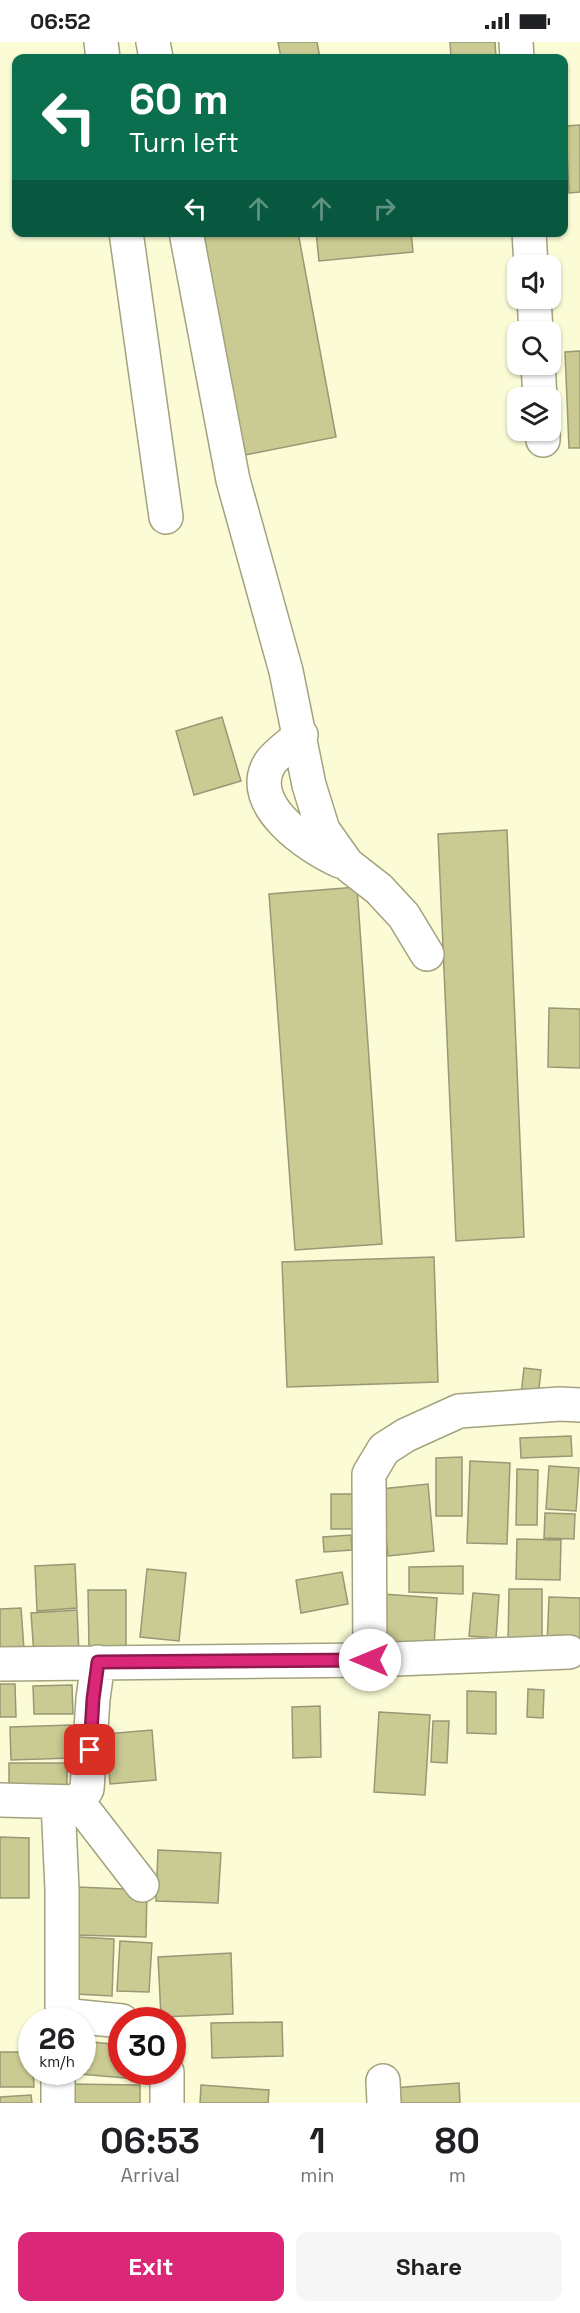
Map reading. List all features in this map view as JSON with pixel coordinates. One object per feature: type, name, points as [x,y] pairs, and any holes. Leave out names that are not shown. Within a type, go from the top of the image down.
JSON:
[{"type":"street","points":[[127,237],[166,517]]},
{"type":"street","points":[[187,237],[233,480],[286,671],[301,735],[309,785],[323,830],[347,864]]},
{"type":"street","points":[[529,237],[530,255]]},
{"type":"street","points":[[301,735],[271,763],[265,777],[267,795],[286,826],[316,851],[347,864],[379,889],[404,916],[427,954]]},
{"type":"street","points":[[370,1660],[369,1474],[384,1449],[406,1434],[459,1411],[560,1404],[580,1406]]},
{"type":"street","points":[[0,1664],[370,1660],[569,1652]]},
{"type":"street","points":[[0,1800],[68,1802],[87,1789],[98,1662]]},
{"type":"street","points":[[68,1802],[142,1885]]},
{"type":"street","points":[[62,2007],[62,1889],[68,1802]]},
{"type":"street","points":[[58,2085],[58,2103]]},
{"type":"street","points":[[167,2085],[167,2103]]},
{"type":"building","points":[[278,42],[317,42],[319,54],[280,54]]},
{"type":"building","points":[[450,42],[495,42],[496,54],[451,54]]},
{"type":"building","points":[[580,125],[580,192],[569,193],[568,126]]},
{"type":"building","points":[[198,237],[299,237],[336,437],[240,456]]},
{"type":"building","points":[[317,237],[412,237],[413,252],[319,261]]},
{"type":"building","points":[[580,351],[580,448],[569,448],[565,352]]},
{"type":"building","points":[[222,717],[241,781],[194,795],[176,731]]},
{"type":"building","points":[[507,830],[524,1237],[456,1241],[438,834]]},
{"type":"building","points":[[357,887],[382,1244],[295,1250],[269,894]]},
{"type":"building","points":[[549,1008],[580,1009],[580,1068],[548,1067]]},
{"type":"building","points":[[434,1257],[438,1382],[287,1387],[282,1262]]},
{"type":"building","points":[[524,1368],[541,1370],[538,1397],[521,1395]]},
{"type":"building","points":[[571,1436],[572,1456],[521,1458],[520,1438]]},
{"type":"building","points":[[462,1457],[462,1516],[436,1516],[436,1458]]},
{"type":"building","points":[[470,1461],[510,1463],[507,1544],[467,1543]]},
{"type":"building","points":[[549,1466],[579,1468],[576,1511],[546,1509]]},
{"type":"building","points":[[517,1469],[538,1470],[537,1525],[516,1525]]},
{"type":"building","points":[[428,1484],[434,1551],[388,1556],[381,1489]]},
{"type":"building","points":[[331,1494],[357,1494],[357,1529],[331,1529]]},
{"type":"building","points":[[545,1513],[575,1514],[574,1539],[544,1538]]},
{"type":"building","points":[[351,1535],[352,1550],[324,1552],[323,1537]]},
{"type":"building","points":[[517,1539],[561,1540],[560,1580],[516,1579]]},
{"type":"building","points":[[75,1564],[77,1608],[37,1611],[35,1566]]},
{"type":"building","points":[[463,1566],[463,1594],[409,1592],[409,1567]]},
{"type":"building","points":[[147,1569],[186,1573],[179,1641],[140,1637]]},
{"type":"building","points":[[342,1572],[348,1604],[301,1613],[296,1580]]},
{"type":"building","points":[[509,1589],[542,1589],[542,1645],[508,1645]]},
{"type":"building","points":[[88,1590],[126,1590],[126,1648],[89,1648]]},
{"type":"building","points":[[473,1593],[499,1595],[496,1638],[469,1636]]},
{"type":"building","points":[[383,1594],[437,1598],[434,1646],[379,1643]]},
{"type":"building","points":[[549,1597],[580,1598],[580,1647],[547,1646]]},
{"type":"building","points":[[21,1608],[24,1649],[0,1650],[0,1609]]},
{"type":"building","points":[[77,1610],[79,1653],[34,1656],[31,1613]]},
{"type":"building","points":[[0,1684],[15,1684],[16,1717],[0,1717]]},
{"type":"building","points":[[72,1685],[73,1714],[34,1714],[33,1686]]},
{"type":"building","points":[[528,1689],[544,1690],[543,1718],[527,1717]]},
{"type":"building","points":[[467,1691],[496,1692],[496,1734],[467,1733]]},
{"type":"building","points":[[320,1706],[321,1757],[293,1758],[292,1707]]},
{"type":"building","points":[[379,1712],[430,1715],[425,1795],[374,1792]]},
{"type":"building","points":[[433,1721],[449,1721],[447,1763],[431,1762]]},
{"type":"building","points":[[71,1725],[72,1758],[11,1760],[10,1727]]},
{"type":"building","points":[[152,1730],[156,1780],[110,1784],[106,1734]]},
{"type":"building","points":[[9,1763],[67,1763],[67,1795],[9,1795]]},
{"type":"building","points":[[0,1837],[29,1838],[29,1898],[0,1898]]},
{"type":"building","points":[[158,1850],[221,1853],[218,1903],[156,1901]]},
{"type":"building","points":[[77,1887],[147,1890],[146,1937],[75,1935]]},
{"type":"building","points":[[78,1937],[114,1939],[112,1996],[76,1994]]},
{"type":"building","points":[[120,1941],[152,1943],[149,1992],[117,1991]]},
{"type":"building","points":[[231,1953],[233,2014],[186,2016],[186,2007],[160,2007],[158,1957]]},
{"type":"building","points":[[282,2022],[283,2056],[212,2058],[211,2023]]},
{"type":"building","points":[[96,2042],[108,2044],[108,2077],[96,2075]]},
{"type":"building","points":[[0,2052],[18,2052],[18,2085],[34,2085],[34,2087],[0,2087]]},
{"type":"building","points":[[459,2083],[460,2103],[393,2103],[392,2088]]},
{"type":"building","points":[[68,2085],[140,2085],[140,2103],[68,2103]]},
{"type":"building","points":[[201,2085],[269,2090],[268,2103],[200,2103]]},
{"type":"building","points":[[31,2095],[32,2103],[0,2103],[0,2097]]},
{"type":"route","points":[[90,1750],[98,1662],[370,1660]]}]
